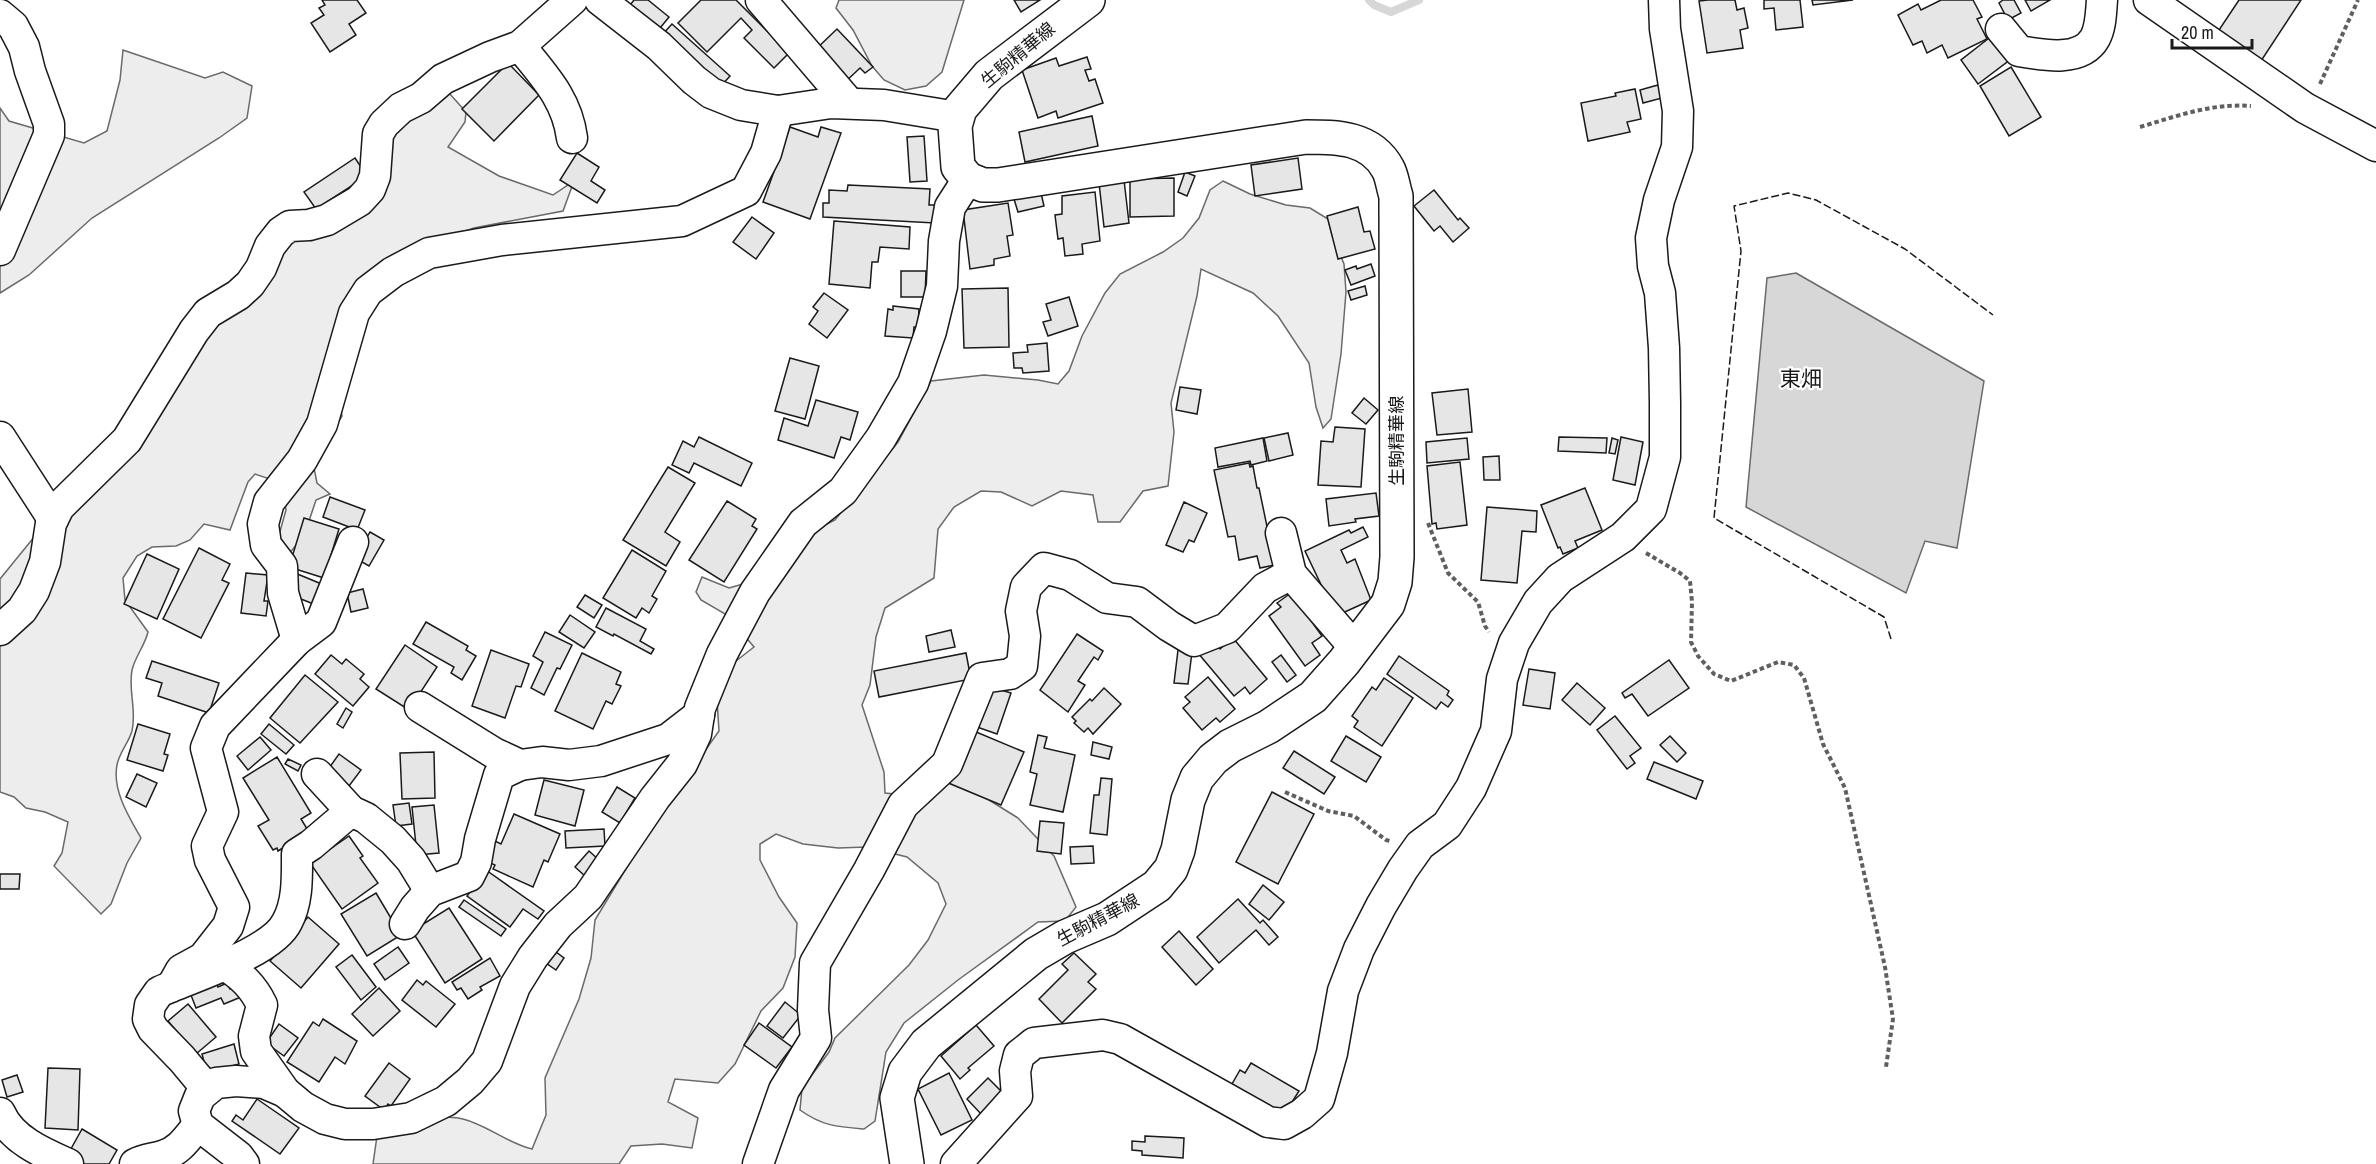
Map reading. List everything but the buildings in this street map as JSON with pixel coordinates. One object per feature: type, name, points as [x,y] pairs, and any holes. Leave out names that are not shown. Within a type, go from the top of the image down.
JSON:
[{"type":"main road","name":"生駒精華線","points":[[957,117],[960,109],[989,75],[1088,0]]},
{"type":"main road","points":[[957,117],[955,143],[958,167],[968,179]]},
{"type":"main road","name":"生駒精華線","points":[[906,1164],[897,1098],[905,1072],[926,1044],[1036,954],[1065,937],[1107,919],[1157,886],[1171,869],[1178,850],[1188,800],[1197,778],[1213,759],[1230,746],[1268,727],[1313,696],[1355,648],[1388,604],[1395,582],[1397,557],[1396,196],[1389,169],[1377,155],[1356,140],[1306,137],[998,185],[983,185],[968,179]]},
{"type":"street","points":[[0,630],[22,610],[34,591],[45,562],[53,519],[59,507],[126,440],[208,312],[237,295],[250,284],[261,268],[270,246],[281,232],[290,226],[309,225],[327,220],[359,201],[370,189],[375,176],[378,134],[384,124],[400,108],[421,98],[443,79],[520,46],[572,0]]},
{"type":"street","points":[[600,0],[659,46],[711,93],[741,105],[778,111],[831,103],[849,103],[884,105],[957,117]]},
{"type":"street","points":[[761,0],[849,103]]},
{"type":"street","points":[[956,1164],[1017,1096],[1015,1071],[1019,1055],[1034,1043],[1103,1035],[1120,1039],[1268,1122],[1284,1124],[1302,1114],[1319,1099],[1332,1053],[1343,991],[1359,949],[1380,906],[1420,845],[1447,825],[1471,788],[1496,731],[1502,680],[1514,643],[1538,602],[1560,578],[1623,537],[1651,509],[1665,457],[1664,348],[1660,293],[1653,266],[1651,238],[1659,200],[1677,147],[1678,111],[1665,29],[1664,0]]},
{"type":"street","points":[[2001,29],[2019,51],[2051,56],[2081,51],[2095,39],[2101,19],[2102,0]]},
{"type":"street","points":[[2149,0],[2303,106],[2376,146]]},
{"type":"street","points":[[0,15],[13,26],[24,46],[30,71],[49,124],[49,135],[0,250]]},
{"type":"street","points":[[520,46],[560,97],[570,119],[572,138]]},
{"type":"street","points":[[297,640],[282,593],[282,566],[266,545],[262,524],[269,502],[302,460],[322,424],[354,313],[368,291],[393,272],[429,253],[502,240],[682,221],[746,190],[766,153],[778,111]]},
{"type":"street","points":[[223,964],[241,975],[256,991],[262,1005],[254,1036],[255,1051],[285,1092],[303,1107],[325,1119],[345,1124],[373,1124],[411,1118],[446,1101],[470,1081],[487,1060],[515,986],[533,957],[558,926],[588,897],[655,798],[682,764],[696,734],[699,715],[722,654],[755,592],[803,523],[843,490],[881,438],[913,383],[932,331],[942,286],[944,241],[950,207],[968,179]]},
{"type":"street","points":[[0,436],[53,519]]},
{"type":"street","points":[[1281,533],[1291,574],[1355,648]]},
{"type":"street","points":[[172,986],[181,970],[203,958],[228,926],[234,907],[210,860],[207,846],[223,812],[206,748],[215,726],[297,640],[321,621],[353,542]]},
{"type":"street","points":[[758,1164],[784,1090],[816,1038],[813,1010],[815,963],[869,870],[903,805],[947,764],[982,678],[1010,674],[1022,666],[1025,636],[1021,611],[1026,587],[1044,568],[1070,574],[1107,598],[1137,602],[1194,641],[1227,628],[1266,588],[1291,574]]},
{"type":"street","points":[[420,707],[494,753],[520,765]]},
{"type":"street","points":[[405,924],[430,891],[469,876],[476,862],[480,839],[499,775],[520,765],[542,762],[569,765],[601,761],[668,739],[699,715]]},
{"type":"street","points":[[317,774],[351,811],[366,818],[393,840],[411,860],[430,891]]},
{"type":"street","points":[[207,1089],[153,1029],[148,1019],[150,1005],[159,992],[250,954],[272,940],[287,924],[294,903],[297,854],[351,811]]},
{"type":"street","points":[[244,1164],[238,1156],[198,1125],[194,1111],[200,1096],[216,1083],[236,1081],[264,1083],[285,1092]]},
{"type":"street","points":[[0,1113],[3,1120],[23,1140],[42,1153],[68,1164]]},
{"type":"street","points":[[135,1164],[147,1158],[163,1156],[180,1147],[198,1125]]},
{"type":"path","points":[[2140,127],[2197,111],[2229,105],[2270,108],[2303,106],[2318,89],[2358,0]]},
{"type":"path","points":[[1425,517],[1448,573],[1478,602],[1485,626],[1494,637],[1514,643]]},
{"type":"path","points":[[1623,537],[1690,581],[1691,642],[1698,656],[1714,674],[1731,681],[1778,662],[1794,665],[1804,678],[1823,744],[1845,788],[1885,967],[1893,1019],[1886,1067]]},
{"type":"path","points":[[1285,792],[1328,811],[1354,816],[1386,840],[1420,845]]},
{"type":"shaded area","points":[[839,0],[964,0],[942,72],[926,86],[905,90],[884,80],[872,66],[853,30],[836,8]]},
{"type":"shaded area","points":[[123,50],[205,78],[223,72],[252,86],[247,118],[92,218],[29,275],[0,293],[0,108],[9,121],[84,143],[107,131],[120,80]]},
{"type":"shaded area","points":[[441,84],[466,112],[465,122],[448,147],[499,176],[553,195],[574,181],[563,211],[474,228],[407,252],[363,284],[317,386],[339,396],[342,416],[313,463],[317,483],[330,494],[316,500],[304,536],[282,562],[275,549],[286,510],[282,483],[255,474],[248,482],[230,530],[204,524],[190,540],[176,546],[152,547],[137,556],[123,578],[125,600],[148,632],[132,670],[132,731],[118,761],[116,774],[119,794],[141,838],[127,863],[111,904],[101,914],[54,866],[62,853],[68,822],[45,812],[26,808],[14,797],[0,792],[0,579],[280,235],[343,207],[362,167]]},
{"type":"shaded area","points":[[1223,181],[1250,194],[1286,205],[1310,208],[1328,219],[1344,264],[1346,292],[1341,354],[1331,419],[1323,428],[1316,407],[1309,363],[1278,316],[1253,293],[1201,269],[1197,296],[1171,403],[1174,432],[1168,486],[1143,491],[1120,522],[1098,522],[1093,495],[1061,491],[1032,506],[1001,492],[981,491],[954,507],[938,529],[934,578],[885,608],[876,637],[870,685],[862,705],[884,772],[885,793],[914,796],[937,776],[981,795],[1018,818],[1054,856],[1076,907],[1065,921],[1038,922],[958,980],[904,1023],[886,1052],[875,1121],[864,1129],[823,1123],[800,1110],[802,1088],[829,1052],[835,1038],[909,965],[928,940],[946,904],[938,883],[907,857],[867,847],[838,848],[803,844],[776,834],[760,844],[760,860],[779,897],[797,923],[795,957],[783,988],[761,1011],[735,1064],[718,1083],[675,1079],[668,1102],[698,1118],[692,1148],[662,1144],[631,1146],[619,1164],[373,1164],[377,1136],[431,1119],[453,1117],[463,1119],[532,1149],[546,1115],[545,1078],[579,999],[591,958],[595,920],[653,824],[719,731],[717,700],[722,676],[754,647],[727,615],[701,600],[696,592],[702,577],[729,588],[743,584],[778,549],[835,520],[898,442],[931,381],[984,375],[1058,384],[1069,371],[1082,336],[1105,293],[1120,274],[1163,252],[1183,238],[1199,218],[1210,190]]},
{"type":"shaded area","points":[[1796,273],[1984,381],[1957,548],[1925,541],[1906,593],[1746,507],[1767,278]]},
{"type":"waterway","points":[[1369,0],[1374,5],[1391,12],[1419,0]]},
{"type":"fence","points":[[1891,639],[1884,617],[1714,518],[1741,251],[1734,206],[1788,193],[1816,200],[1905,249],[1993,315]]},
{"type":"district","name":"東畑","points":[[1801,379]]}]
